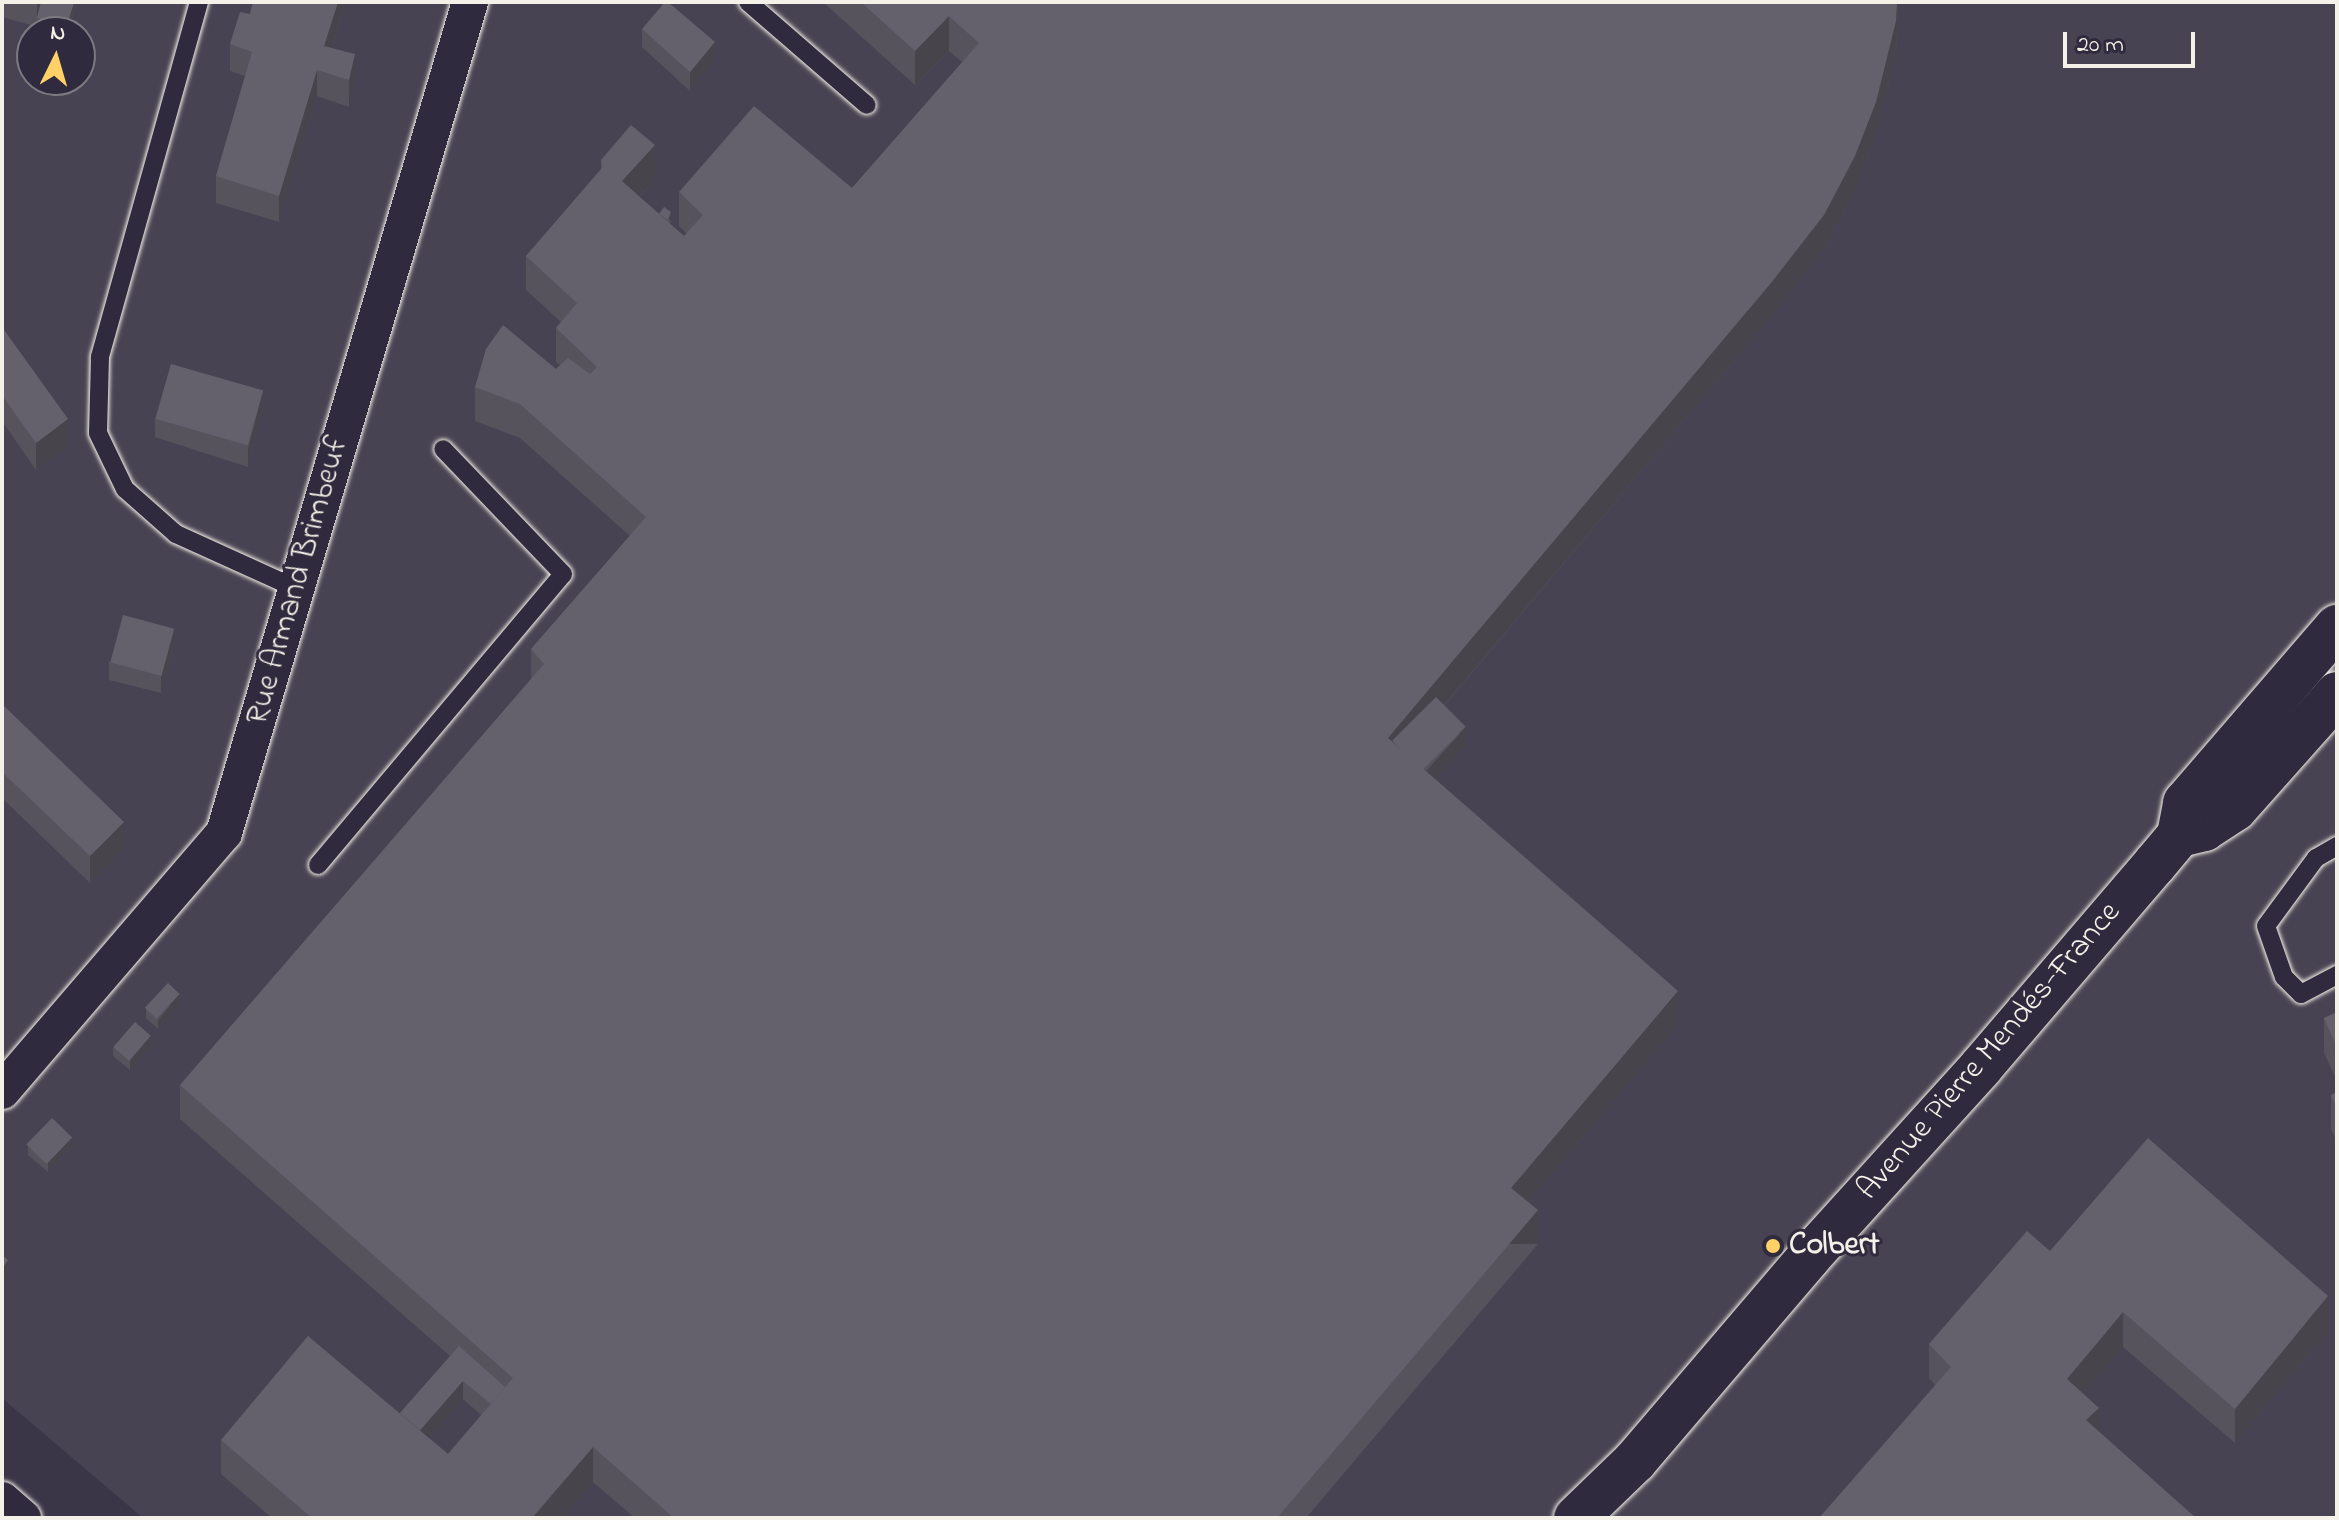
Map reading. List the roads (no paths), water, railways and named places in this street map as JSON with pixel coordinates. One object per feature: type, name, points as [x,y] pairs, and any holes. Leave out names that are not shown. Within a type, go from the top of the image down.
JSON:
[{"type":"main road","name":"Avenue Pierre Mendés-France","points":[[1576,1518],[1635,1461],[1809,1257],[1981,1067],[2179,835],[2185,803],[2337,627]]},
{"type":"main road","name":"Avenue Pierre Mendés-France","points":[[2179,835],[2204,829],[2235,809],[2337,694]]},
{"type":"street","name":"Rue Armand Brimbeuf","points":[[2,1091],[224,833],[470,2]]},
{"type":"street","points":[[2,1500],[23,1518]]},
{"type":"lane","points":[[199,2],[100,357],[98,433],[125,489],[176,534],[297,589]]},
{"type":"lane","points":[[748,2],[867,105]]},
{"type":"lane","points":[[318,865],[563,574],[443,449]]},
{"type":"lane","points":[[2337,846],[2316,858],[2266,926],[2284,977],[2301,994],[2337,975]]},
{"type":"place","name":"Colbert","points":[[1773,1246]]}]
